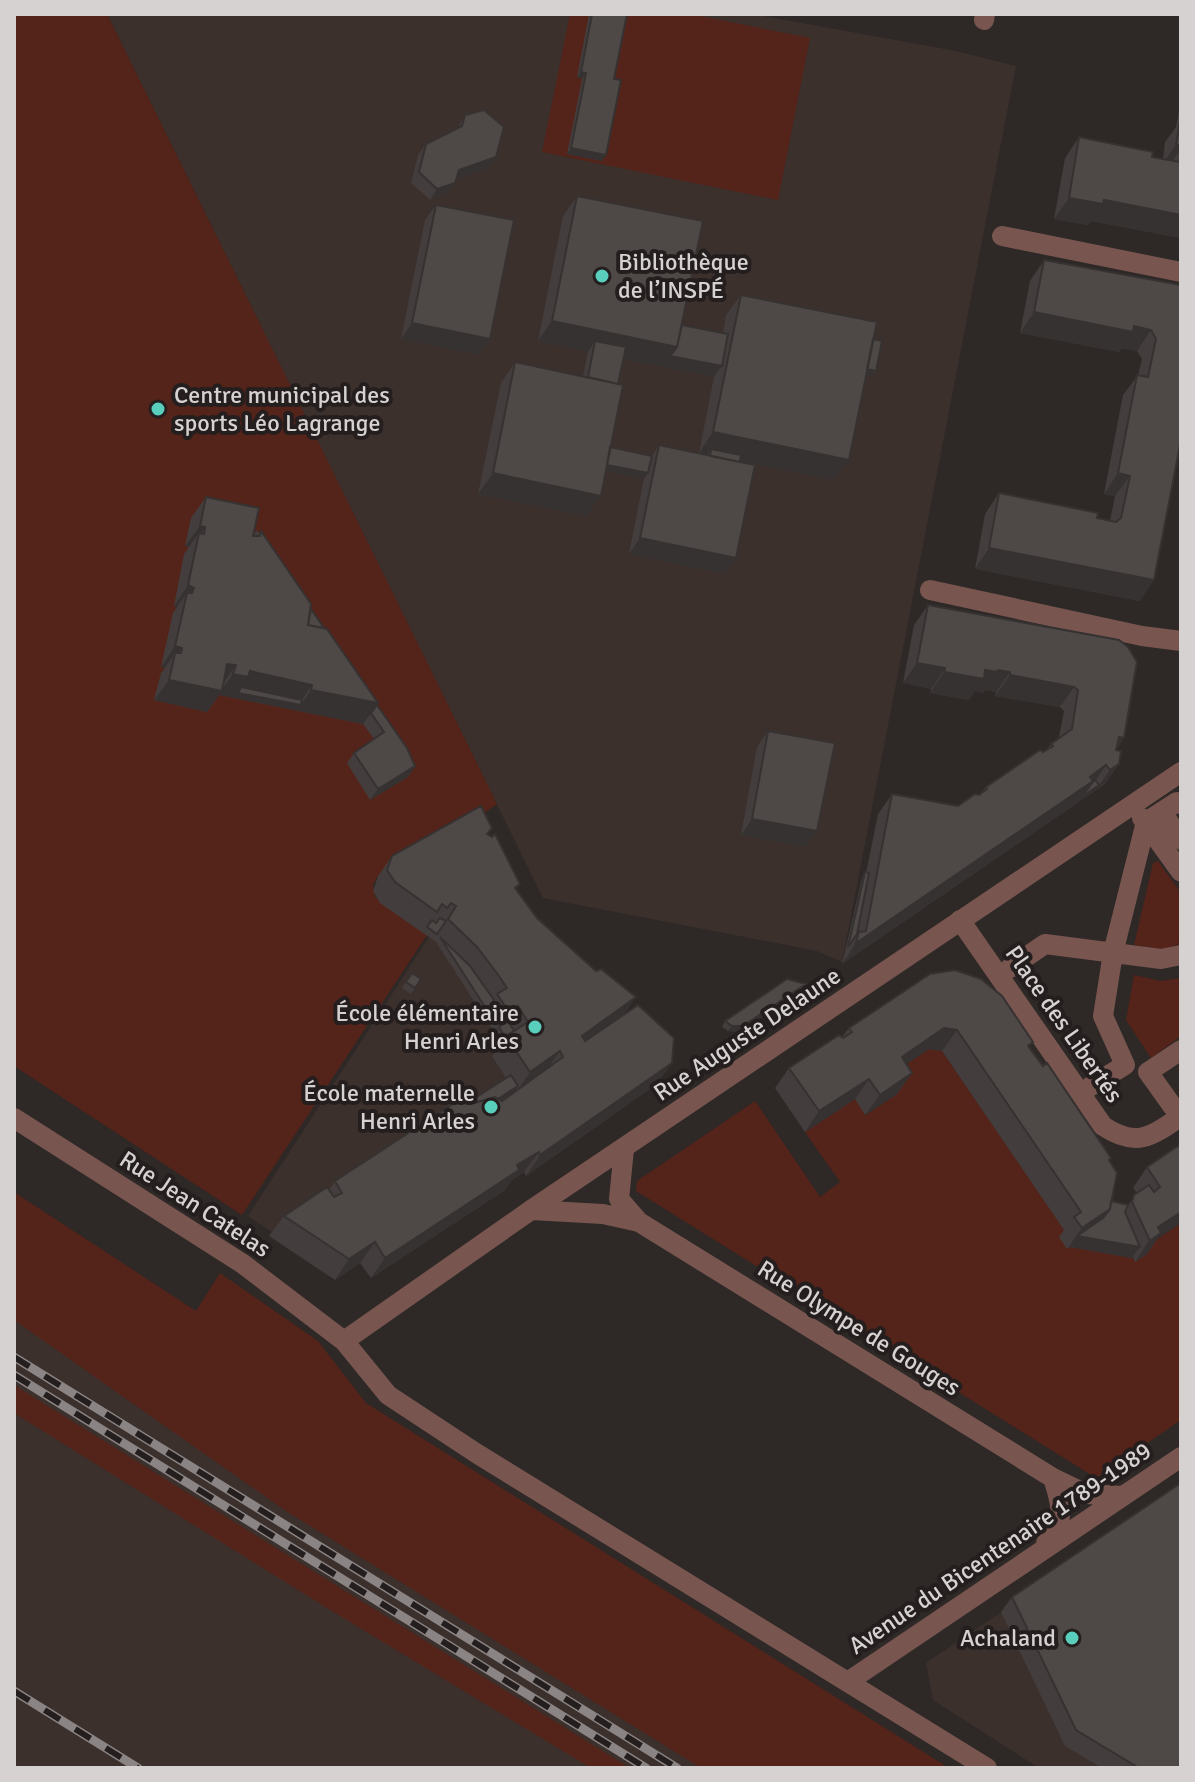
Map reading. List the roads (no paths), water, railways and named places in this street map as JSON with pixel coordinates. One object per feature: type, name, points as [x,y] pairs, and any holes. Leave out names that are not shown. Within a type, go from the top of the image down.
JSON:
[{"type":"street","points":[[1002,236],[1181,272]]},
{"type":"street","points":[[930,590],[1142,636],[1181,641]]},
{"type":"street","name":"Rue Auguste Delaune","points":[[344,1341],[531,1210],[1181,772]]},
{"type":"street","points":[[1158,814],[1181,840]]},
{"type":"street","points":[[1158,814],[1181,872]]},
{"type":"street","points":[[1125,1065],[1103,1016],[1113,953],[1158,814]]},
{"type":"street","name":"Place des Libertés","points":[[960,920],[1103,1126],[1120,1137],[1144,1137],[1159,1131],[1177,1112]]},
{"type":"street","points":[[1010,968],[1045,944],[1161,959],[1181,955]]},
{"type":"street","points":[[1148,1072],[1181,1050]]},
{"type":"street","points":[[1091,1086],[1125,1065],[1148,1072],[1177,1112]]},
{"type":"street","name":"Rue Jean Catelas","points":[[14,1118],[243,1264],[344,1341],[388,1395],[476,1453],[987,1768]]},
{"type":"street","name":"Rue Olympe de Gouges","points":[[624,1149],[619,1199],[639,1222],[1053,1478],[1086,1494],[1123,1496]]},
{"type":"street","name":"Rue Olympe de Gouges","points":[[531,1210],[603,1214],[639,1222]]},
{"type":"street","name":"Avenue du Bicentenaire 1789-1989","points":[[849,1681],[1181,1457]]},
{"type":"street","points":[[1038,1552],[1055,1532],[1063,1508],[1053,1478]]},
{"type":"railway","points":[[14,1357],[677,1768]]},
{"type":"railway","points":[[14,1375],[646,1768]]},
{"type":"railway","points":[[14,1691],[138,1768]]},
{"type":"place","name":"Bibliothèque de l’INSPÉ","points":[[602,276]]},
{"type":"place","name":"Centre municipal des sports Léo Lagrange","points":[[158,409]]},
{"type":"place","name":"École élémentaire Henri Arles","points":[[535,1027]]},
{"type":"place","name":"École maternelle Henri Arles","points":[[491,1107]]},
{"type":"place","name":"Achaland","points":[[1072,1638]]}]
